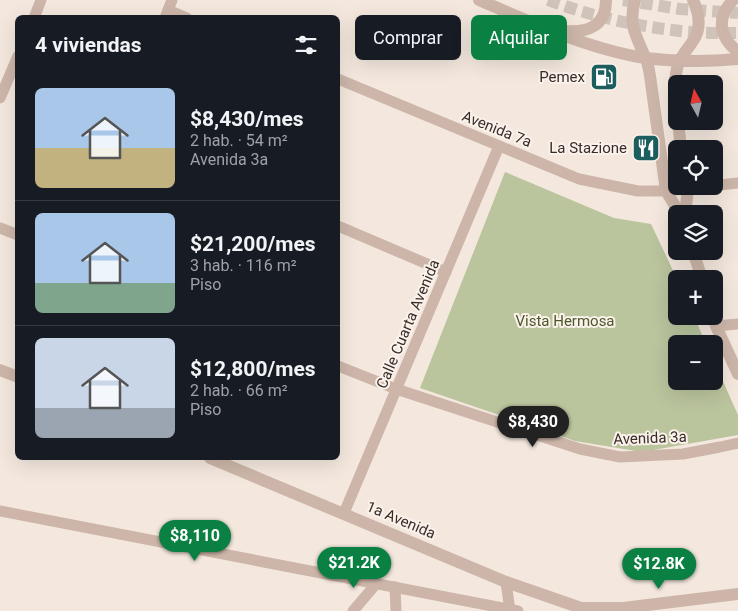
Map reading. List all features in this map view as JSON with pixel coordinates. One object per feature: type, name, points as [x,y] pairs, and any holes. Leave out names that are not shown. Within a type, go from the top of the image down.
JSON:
[{"type":"street","points":[[35,15],[41,0]]},
{"type":"street","points":[[479,0],[516,15]]},
{"type":"street","points":[[567,31],[588,30],[599,23],[605,13],[606,0]]},
{"type":"street","points":[[636,0],[632,17],[634,33],[646,58],[666,191],[675,205]]},
{"type":"street","points":[[677,75],[680,61],[695,38],[699,26],[698,12],[693,0]]},
{"type":"street","points":[[733,0],[722,17],[722,28],[726,40],[738,52]]},
{"type":"street","points":[[168,9],[181,15]]},
{"type":"street","points":[[567,36],[589,44],[646,58],[680,61],[738,59]]},
{"type":"street","points":[[0,98],[15,63]]},
{"type":"street","name":"Avenida 7a","points":[[340,81],[579,179],[638,191],[666,191]]},
{"type":"street","name":"Calle Cuarta Avenida","points":[[344,513],[499,146]]},
{"type":"street","name":"Avenida 7a","points":[[723,184],[738,183]]},
{"type":"street","points":[[340,227],[446,272]]},
{"type":"street","points":[[0,228],[15,234]]},
{"type":"street","points":[[723,322],[738,324]]},
{"type":"street","points":[[717,325],[738,374]]},
{"type":"street","name":"Avenida 3a","points":[[340,367],[396,390],[580,449],[620,457],[683,454],[738,443]]},
{"type":"street","points":[[0,370],[15,376]]},
{"type":"street","name":"1a Avenida","points":[[215,460],[577,610],[624,610],[738,594]]},
{"type":"street","points":[[0,510],[513,611],[506,582]]},
{"type":"street","points":[[353,611],[376,584]]},
{"type":"street","points":[[395,587],[396,611]]},
{"type":"green space","name":"Vista Hermosa","points":[[505,172],[614,218],[651,224],[673,270],[668,270],[668,325],[698,325],[702,335],[668,335],[668,390],[723,390],[723,381],[738,415],[738,435],[642,452],[575,441],[420,388]]},
{"type":"tunnel","points":[[548,0],[594,15],[641,25],[689,32],[738,33]]},
{"type":"tunnel","points":[[623,0],[680,9],[738,13]]},
{"type":"place","name":"Pemex","points":[[604,77]]},
{"type":"place","name":"La Stazione","points":[[646,148]]}]
